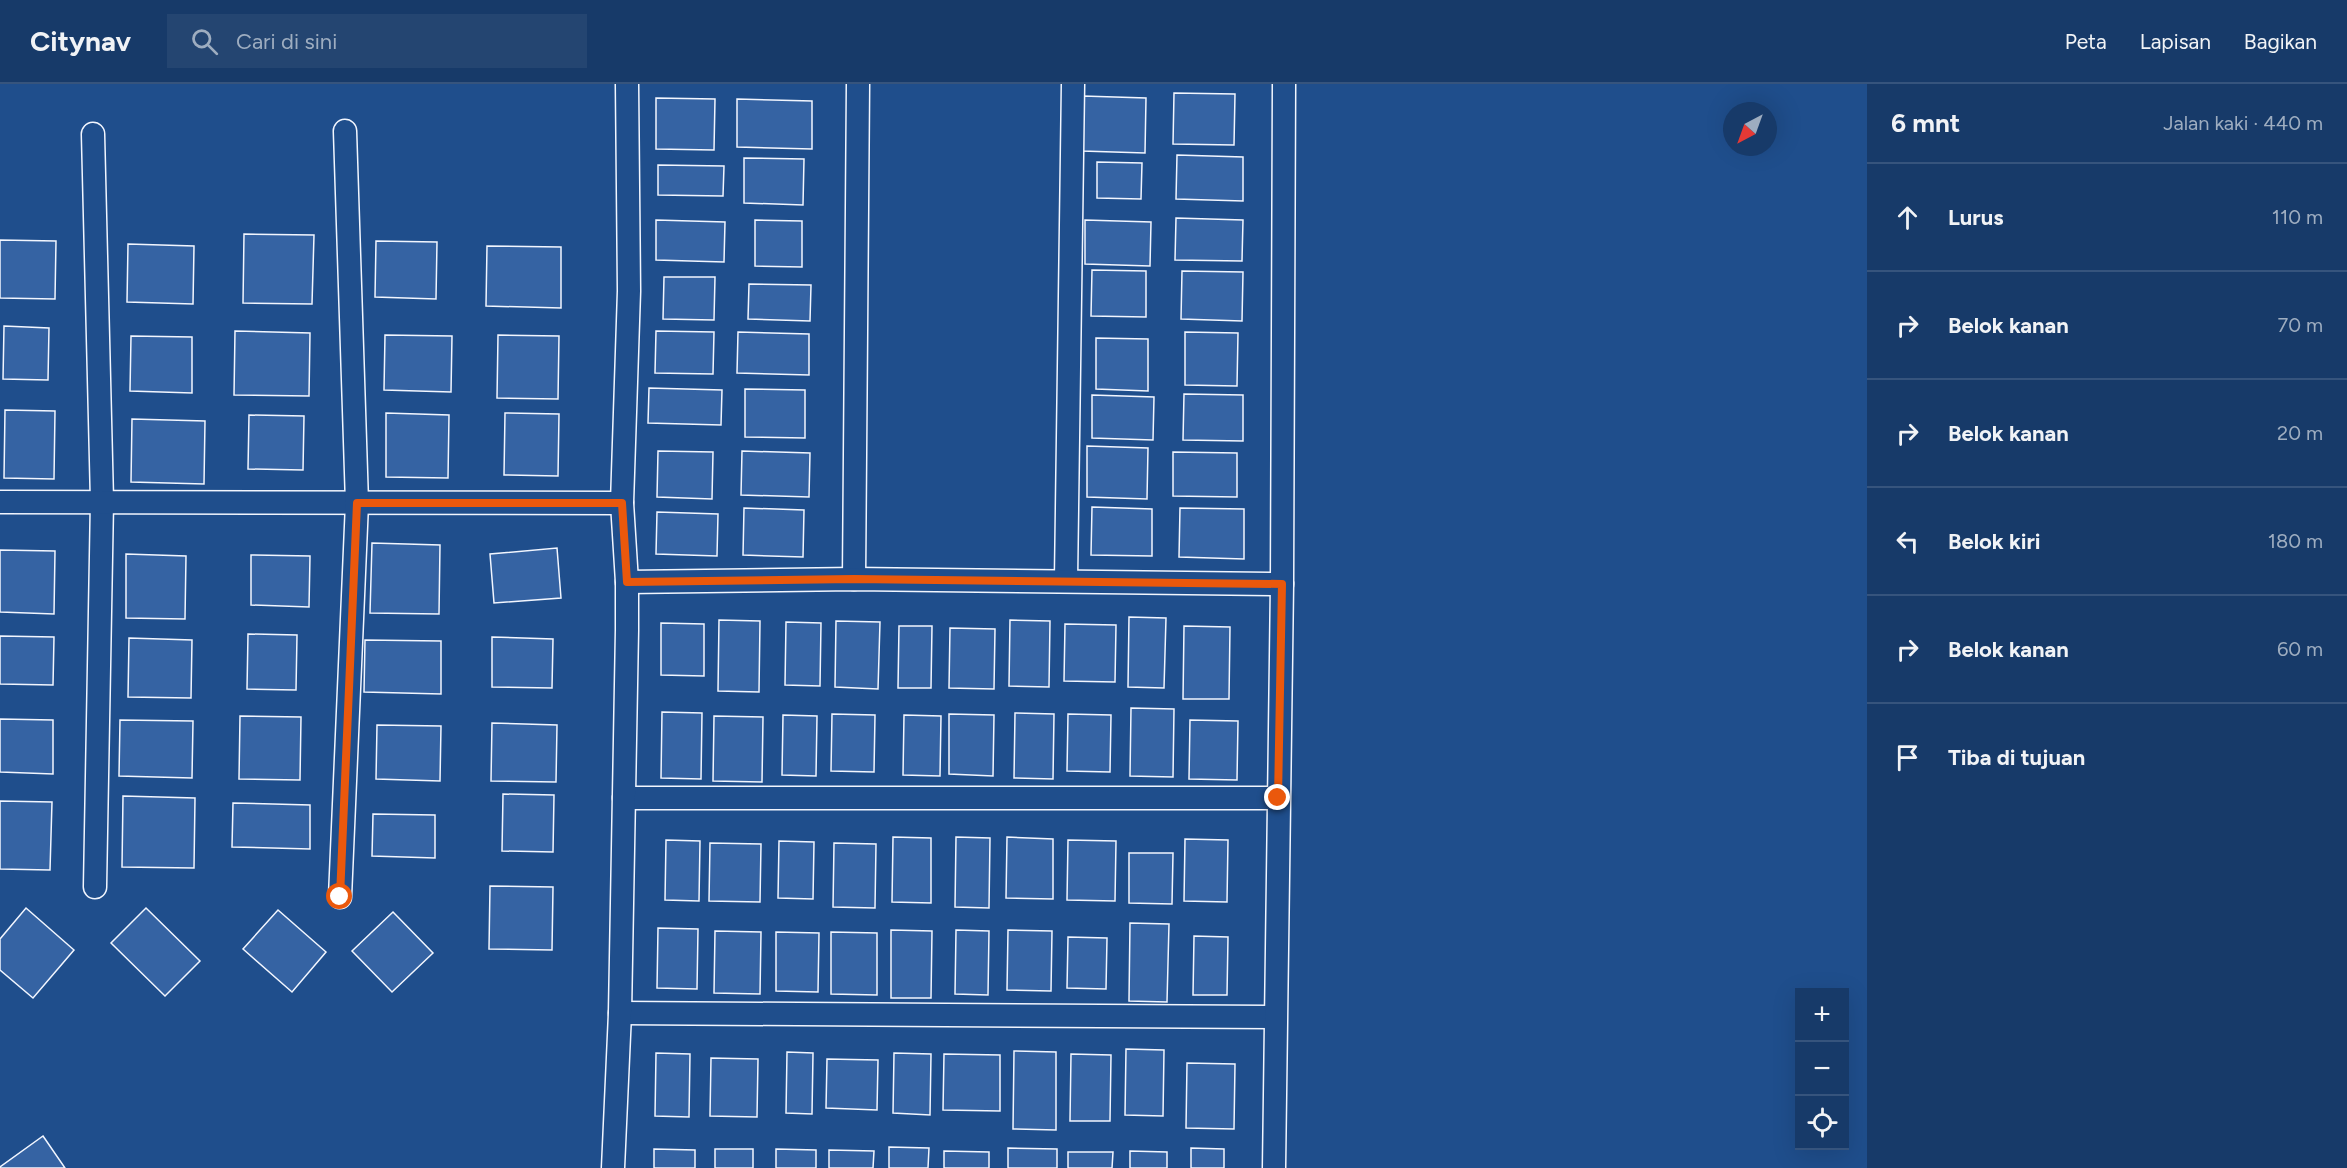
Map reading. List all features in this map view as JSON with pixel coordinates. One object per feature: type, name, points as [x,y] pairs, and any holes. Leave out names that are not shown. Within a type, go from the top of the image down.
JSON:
[{"type":"street","points":[[613,1168],[620,1013],[627,582],[622,503],[629,291],[627,84]]},
{"type":"street","points":[[854,579],[858,84]]},
{"type":"street","points":[[1066,580],[1073,84]]},
{"type":"street","points":[[1274,1168],[1282,584],[1284,84]]},
{"type":"street","points":[[340,897],[357,503],[345,131]]},
{"type":"street","points":[[93,134],[102,501],[95,887]]},
{"type":"street","points":[[0,502],[622,503]]},
{"type":"street","points":[[627,582],[854,579],[1282,584]]},
{"type":"street","points":[[624,798],[1278,798]]},
{"type":"street","points":[[620,1013],[1275,1017]]},
{"type":"building","points":[[1174,93],[1235,94],[1234,145],[1173,144]]},
{"type":"building","points":[[1083,96],[1146,98],[1145,153],[1082,151]]},
{"type":"building","points":[[656,98],[715,99],[714,150],[656,149]]},
{"type":"building","points":[[737,99],[812,101],[812,149],[737,147]]},
{"type":"building","points":[[1177,155],[1243,157],[1243,201],[1176,199]]},
{"type":"building","points":[[744,158],[804,159],[803,205],[744,203]]},
{"type":"building","points":[[1097,162],[1142,163],[1141,199],[1097,198]]},
{"type":"building","points":[[658,165],[724,166],[723,196],[658,195]]},
{"type":"building","points":[[1176,218],[1243,220],[1242,261],[1175,260]]},
{"type":"building","points":[[656,220],[725,222],[724,262],[656,260]]},
{"type":"building","points":[[755,220],[802,221],[802,267],[755,266]]},
{"type":"building","points":[[1085,220],[1151,222],[1150,266],[1085,264]]},
{"type":"building","points":[[244,234],[314,235],[312,304],[243,303]]},
{"type":"building","points":[[0,240],[56,241],[55,299],[0,298]]},
{"type":"building","points":[[376,241],[437,242],[436,299],[375,297]]},
{"type":"building","points":[[128,244],[194,246],[193,304],[127,302]]},
{"type":"building","points":[[487,246],[561,247],[561,308],[486,306]]},
{"type":"building","points":[[1092,270],[1146,271],[1146,317],[1091,316]]},
{"type":"building","points":[[1182,271],[1243,272],[1242,321],[1181,319]]},
{"type":"building","points":[[664,277],[715,277],[714,320],[663,319]]},
{"type":"building","points":[[749,284],[811,285],[810,321],[748,319]]},
{"type":"building","points":[[4,326],[49,328],[48,380],[3,379]]},
{"type":"building","points":[[235,331],[310,333],[309,396],[234,395]]},
{"type":"building","points":[[656,331],[714,332],[713,374],[655,373]]},
{"type":"building","points":[[738,332],[809,334],[809,375],[737,373]]},
{"type":"building","points":[[1185,332],[1238,333],[1237,386],[1185,385]]},
{"type":"building","points":[[385,335],[452,336],[451,392],[384,390]]},
{"type":"building","points":[[498,335],[559,336],[558,399],[497,398]]},
{"type":"building","points":[[131,336],[192,337],[192,393],[130,391]]},
{"type":"building","points":[[1096,338],[1148,339],[1148,391],[1096,389]]},
{"type":"building","points":[[649,388],[722,390],[721,425],[648,423]]},
{"type":"building","points":[[745,389],[805,390],[805,438],[745,437]]},
{"type":"building","points":[[1184,394],[1243,395],[1243,441],[1183,440]]},
{"type":"building","points":[[1092,395],[1154,397],[1153,440],[1092,438]]},
{"type":"building","points":[[5,410],[55,411],[54,479],[4,478]]},
{"type":"building","points":[[386,413],[449,415],[448,478],[386,477]]},
{"type":"building","points":[[505,413],[559,414],[558,476],[504,475]]},
{"type":"building","points":[[249,415],[304,416],[303,470],[248,469]]},
{"type":"building","points":[[132,419],[205,421],[204,484],[131,482]]},
{"type":"building","points":[[1087,446],[1148,448],[1147,499],[1087,497]]},
{"type":"building","points":[[658,451],[713,452],[712,499],[657,497]]},
{"type":"building","points":[[742,451],[810,453],[809,497],[741,495]]},
{"type":"building","points":[[1173,452],[1237,453],[1237,497],[1173,496]]},
{"type":"building","points":[[1092,507],[1152,509],[1152,556],[1091,555]]},
{"type":"building","points":[[744,508],[804,510],[803,557],[743,555]]},
{"type":"building","points":[[1180,508],[1244,509],[1244,559],[1179,557]]},
{"type":"building","points":[[657,512],[718,514],[717,556],[656,554]]},
{"type":"building","points":[[372,543],[440,545],[439,614],[370,613]]},
{"type":"building","points":[[557,548],[561,598],[494,603],[490,554]]},
{"type":"building","points":[[0,550],[55,551],[54,614],[0,612]]},
{"type":"building","points":[[126,554],[186,556],[185,619],[126,618]]},
{"type":"building","points":[[251,555],[310,556],[309,607],[251,605]]},
{"type":"building","points":[[1129,617],[1166,618],[1164,688],[1128,687]]},
{"type":"building","points":[[719,620],[760,621],[759,692],[718,691]]},
{"type":"building","points":[[1010,620],[1050,621],[1049,687],[1009,686]]},
{"type":"building","points":[[836,621],[880,622],[878,689],[835,687]]},
{"type":"building","points":[[786,622],[821,623],[820,686],[785,685]]},
{"type":"building","points":[[661,623],[704,624],[704,676],[661,675]]},
{"type":"building","points":[[1065,624],[1116,625],[1115,682],[1064,681]]},
{"type":"building","points":[[899,626],[932,626],[931,688],[898,688]]},
{"type":"building","points":[[1184,626],[1230,627],[1229,699],[1183,699]]},
{"type":"building","points":[[950,628],[995,629],[994,689],[949,688]]},
{"type":"building","points":[[248,634],[297,635],[296,690],[247,689]]},
{"type":"building","points":[[0,636],[54,637],[53,685],[0,684]]},
{"type":"building","points":[[492,637],[553,639],[552,688],[492,687]]},
{"type":"building","points":[[129,638],[192,640],[191,698],[128,697]]},
{"type":"building","points":[[365,640],[441,641],[441,694],[364,692]]},
{"type":"building","points":[[1131,708],[1174,709],[1173,777],[1130,776]]},
{"type":"building","points":[[662,712],[702,713],[701,779],[661,778]]},
{"type":"building","points":[[1015,713],[1054,714],[1053,779],[1014,778]]},
{"type":"building","points":[[832,714],[875,715],[874,772],[831,771]]},
{"type":"building","points":[[949,714],[994,715],[993,776],[949,774]]},
{"type":"building","points":[[1068,714],[1111,715],[1110,772],[1067,771]]},
{"type":"building","points":[[783,715],[817,716],[816,776],[782,775]]},
{"type":"building","points":[[904,715],[941,716],[940,776],[903,775]]},
{"type":"building","points":[[240,716],[301,717],[300,780],[239,779]]},
{"type":"building","points":[[714,716],[763,717],[762,782],[713,781]]},
{"type":"building","points":[[0,719],[53,720],[53,774],[0,772]]},
{"type":"building","points":[[120,720],[193,721],[192,778],[119,776]]},
{"type":"building","points":[[1190,720],[1238,721],[1237,780],[1189,779]]},
{"type":"building","points":[[492,723],[557,725],[556,782],[491,781]]},
{"type":"building","points":[[377,725],[441,726],[440,781],[376,779]]},
{"type":"building","points":[[503,794],[554,795],[553,852],[502,851]]},
{"type":"building","points":[[123,796],[195,798],[194,868],[122,867]]},
{"type":"building","points":[[0,801],[52,802],[50,870],[0,869]]},
{"type":"building","points":[[233,803],[310,805],[310,849],[232,847]]},
{"type":"building","points":[[373,814],[435,815],[435,858],[372,856]]},
{"type":"building","points":[[893,837],[931,838],[931,903],[892,902]]},
{"type":"building","points":[[956,837],[990,838],[989,908],[955,907]]},
{"type":"building","points":[[1007,837],[1053,839],[1053,899],[1006,898]]},
{"type":"building","points":[[1185,839],[1228,840],[1227,902],[1184,901]]},
{"type":"building","points":[[666,840],[700,841],[699,901],[665,900]]},
{"type":"building","points":[[1068,840],[1116,841],[1115,901],[1067,900]]},
{"type":"building","points":[[779,841],[814,842],[813,899],[778,898]]},
{"type":"building","points":[[710,843],[761,844],[760,902],[709,901]]},
{"type":"building","points":[[834,843],[876,844],[875,908],[833,907]]},
{"type":"building","points":[[1129,853],[1173,853],[1172,904],[1129,903]]},
{"type":"building","points":[[490,886],[553,887],[552,950],[489,949]]},
{"type":"building","points":[[26,908],[74,950],[33,998],[0,970],[0,939]]},
{"type":"building","points":[[146,908],[200,961],[165,996],[111,943]]},
{"type":"building","points":[[278,910],[326,952],[292,992],[243,949]]},
{"type":"building","points":[[393,912],[433,953],[392,992],[352,951]]},
{"type":"building","points":[[1130,923],[1169,924],[1167,1002],[1129,1001]]},
{"type":"building","points":[[658,928],[698,929],[697,989],[657,988]]},
{"type":"building","points":[[891,930],[932,931],[931,998],[891,998]]},
{"type":"building","points":[[956,930],[989,931],[988,995],[955,994]]},
{"type":"building","points":[[1008,930],[1052,931],[1051,991],[1007,990]]},
{"type":"building","points":[[715,931],[761,932],[760,994],[714,993]]},
{"type":"building","points":[[776,932],[819,933],[818,992],[776,991]]},
{"type":"building","points":[[831,932],[877,933],[877,995],[831,994]]},
{"type":"building","points":[[1194,936],[1228,937],[1227,995],[1193,995]]},
{"type":"building","points":[[1068,937],[1107,938],[1106,989],[1067,988]]},
{"type":"building","points":[[1126,1049],[1164,1050],[1163,1116],[1125,1115]]},
{"type":"building","points":[[1014,1051],[1056,1052],[1056,1130],[1013,1129]]},
{"type":"building","points":[[787,1052],[813,1053],[812,1114],[786,1113]]},
{"type":"building","points":[[656,1053],[690,1054],[689,1117],[655,1116]]},
{"type":"building","points":[[894,1053],[931,1054],[930,1115],[893,1113]]},
{"type":"building","points":[[944,1054],[1000,1055],[1000,1111],[943,1110]]},
{"type":"building","points":[[1071,1054],[1111,1055],[1110,1121],[1070,1121]]},
{"type":"building","points":[[711,1058],[758,1059],[757,1117],[710,1116]]},
{"type":"building","points":[[827,1059],[878,1060],[877,1110],[826,1108]]},
{"type":"building","points":[[1187,1063],[1235,1064],[1234,1129],[1186,1128]]},
{"type":"building","points":[[43,1136],[65,1168],[0,1168],[0,1167]]},
{"type":"building","points":[[889,1147],[929,1148],[928,1168],[889,1168]]},
{"type":"building","points":[[1008,1148],[1057,1149],[1057,1168],[1008,1168]]},
{"type":"building","points":[[1191,1148],[1224,1149],[1224,1168],[1191,1168]]},
{"type":"building","points":[[654,1149],[695,1150],[695,1168],[654,1168]]},
{"type":"building","points":[[715,1149],[753,1149],[753,1168],[715,1168]]},
{"type":"building","points":[[776,1149],[816,1150],[816,1168],[776,1168]]},
{"type":"building","points":[[829,1150],[874,1151],[873,1168],[829,1168]]},
{"type":"building","points":[[944,1151],[989,1152],[989,1168],[944,1168]]},
{"type":"building","points":[[1130,1151],[1167,1152],[1167,1168],[1130,1168]]},
{"type":"building","points":[[1068,1152],[1113,1152],[1112,1168],[1068,1168]]},
{"type":"route","points":[[340,897],[357,503],[622,503],[627,582],[854,579],[1282,584],[1278,798]]}]
